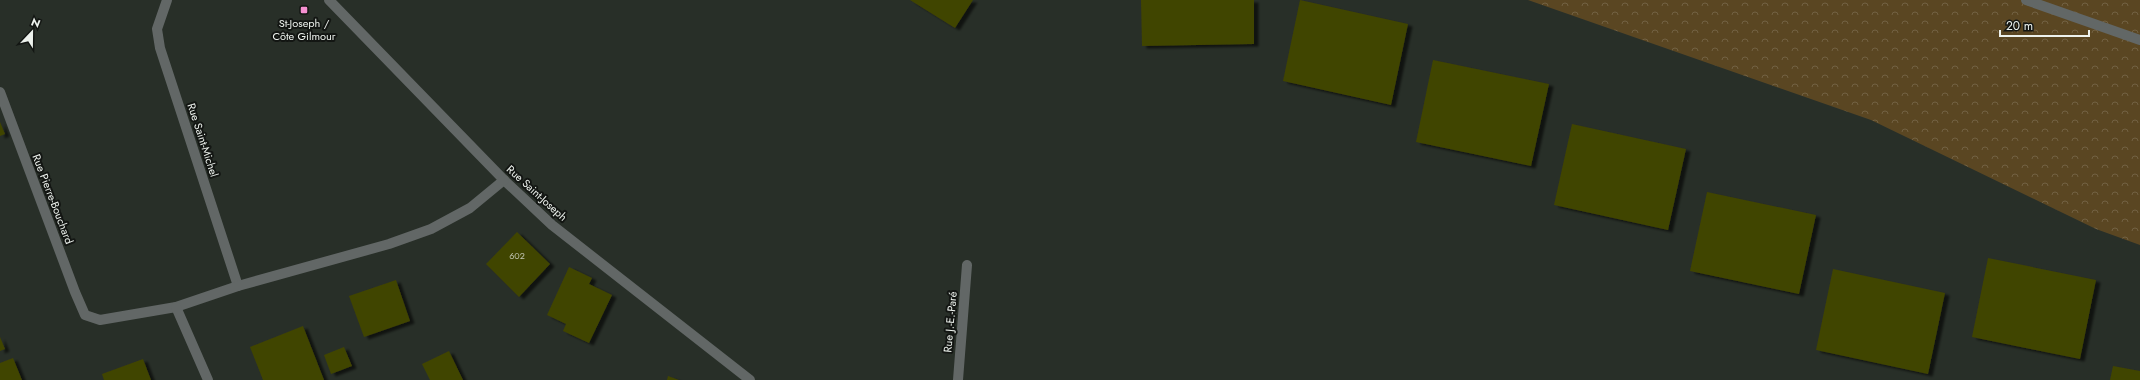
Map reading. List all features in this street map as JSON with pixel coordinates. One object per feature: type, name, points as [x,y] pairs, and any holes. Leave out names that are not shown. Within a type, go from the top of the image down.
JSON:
[{"type":"street","name":"Rue Saint-Michel","points":[[167,0],[157,29],[160,48],[238,286]]},
{"type":"street","name":"Rue Saint-Joseph","points":[[329,0],[504,180],[552,225],[750,380]]},
{"type":"street","points":[[2026,0],[2140,40]]},
{"type":"street","name":"Rue Pierre-Bouchard","points":[[0,92],[85,315],[100,320],[176,307]]},
{"type":"street","points":[[208,380],[176,307],[238,286],[389,244],[431,229],[470,208],[504,180]]},
{"type":"street","name":"Rue J.-E.-Paré","points":[[958,380],[967,265]]},
{"type":"green space","points":[[1528,0],[2140,0],[2140,245],[2096,229],[1871,120]]},
{"type":"building","points":[[910,0],[973,0],[955,28]]},
{"type":"building","points":[[1141,0],[1254,0],[1254,44],[1142,46]]},
{"type":"building","points":[[1300,0],[1408,24],[1391,105],[1283,81]]},
{"type":"building","points":[[1433,60],[1549,84],[1531,166],[1416,142]]},
{"type":"building","points":[[0,122],[5,134],[0,136]]},
{"type":"building","points":[[1572,124],[1686,149],[1668,230],[1554,205]]},
{"type":"building","points":[[1707,192],[1816,215],[1799,294],[1690,271]]},
{"type":"building","points":[[517,232],[550,264],[519,297],[486,264]]},
{"type":"building","points":[[1988,258],[2096,280],[2080,359],[1972,337]]},
{"type":"building","points":[[569,267],[592,278],[589,284],[612,295],[589,343],[563,331],[566,324],[547,315]]},
{"type":"building","points":[[1833,269],[1945,293],[1928,374],[1816,350]]},
{"type":"building","points":[[396,280],[410,321],[364,337],[349,296]]},
{"type":"building","points":[[303,326],[324,380],[263,380],[250,347]]},
{"type":"building","points":[[0,337],[5,349],[0,351]]},
{"type":"building","points":[[344,347],[352,366],[331,374],[324,355]]},
{"type":"building","points":[[449,351],[463,380],[430,380],[422,364]]},
{"type":"building","points":[[13,358],[22,380],[0,380],[0,363]]},
{"type":"building","points":[[143,359],[151,380],[104,380],[102,374]]},
{"type":"building","points":[[2113,366],[2140,371],[2140,380],[2110,380]]},
{"type":"building","points":[[668,376],[679,380],[667,380]]},
{"type":"place","name":"St-Joseph / Côte Gilmour","points":[[304,10]]}]
